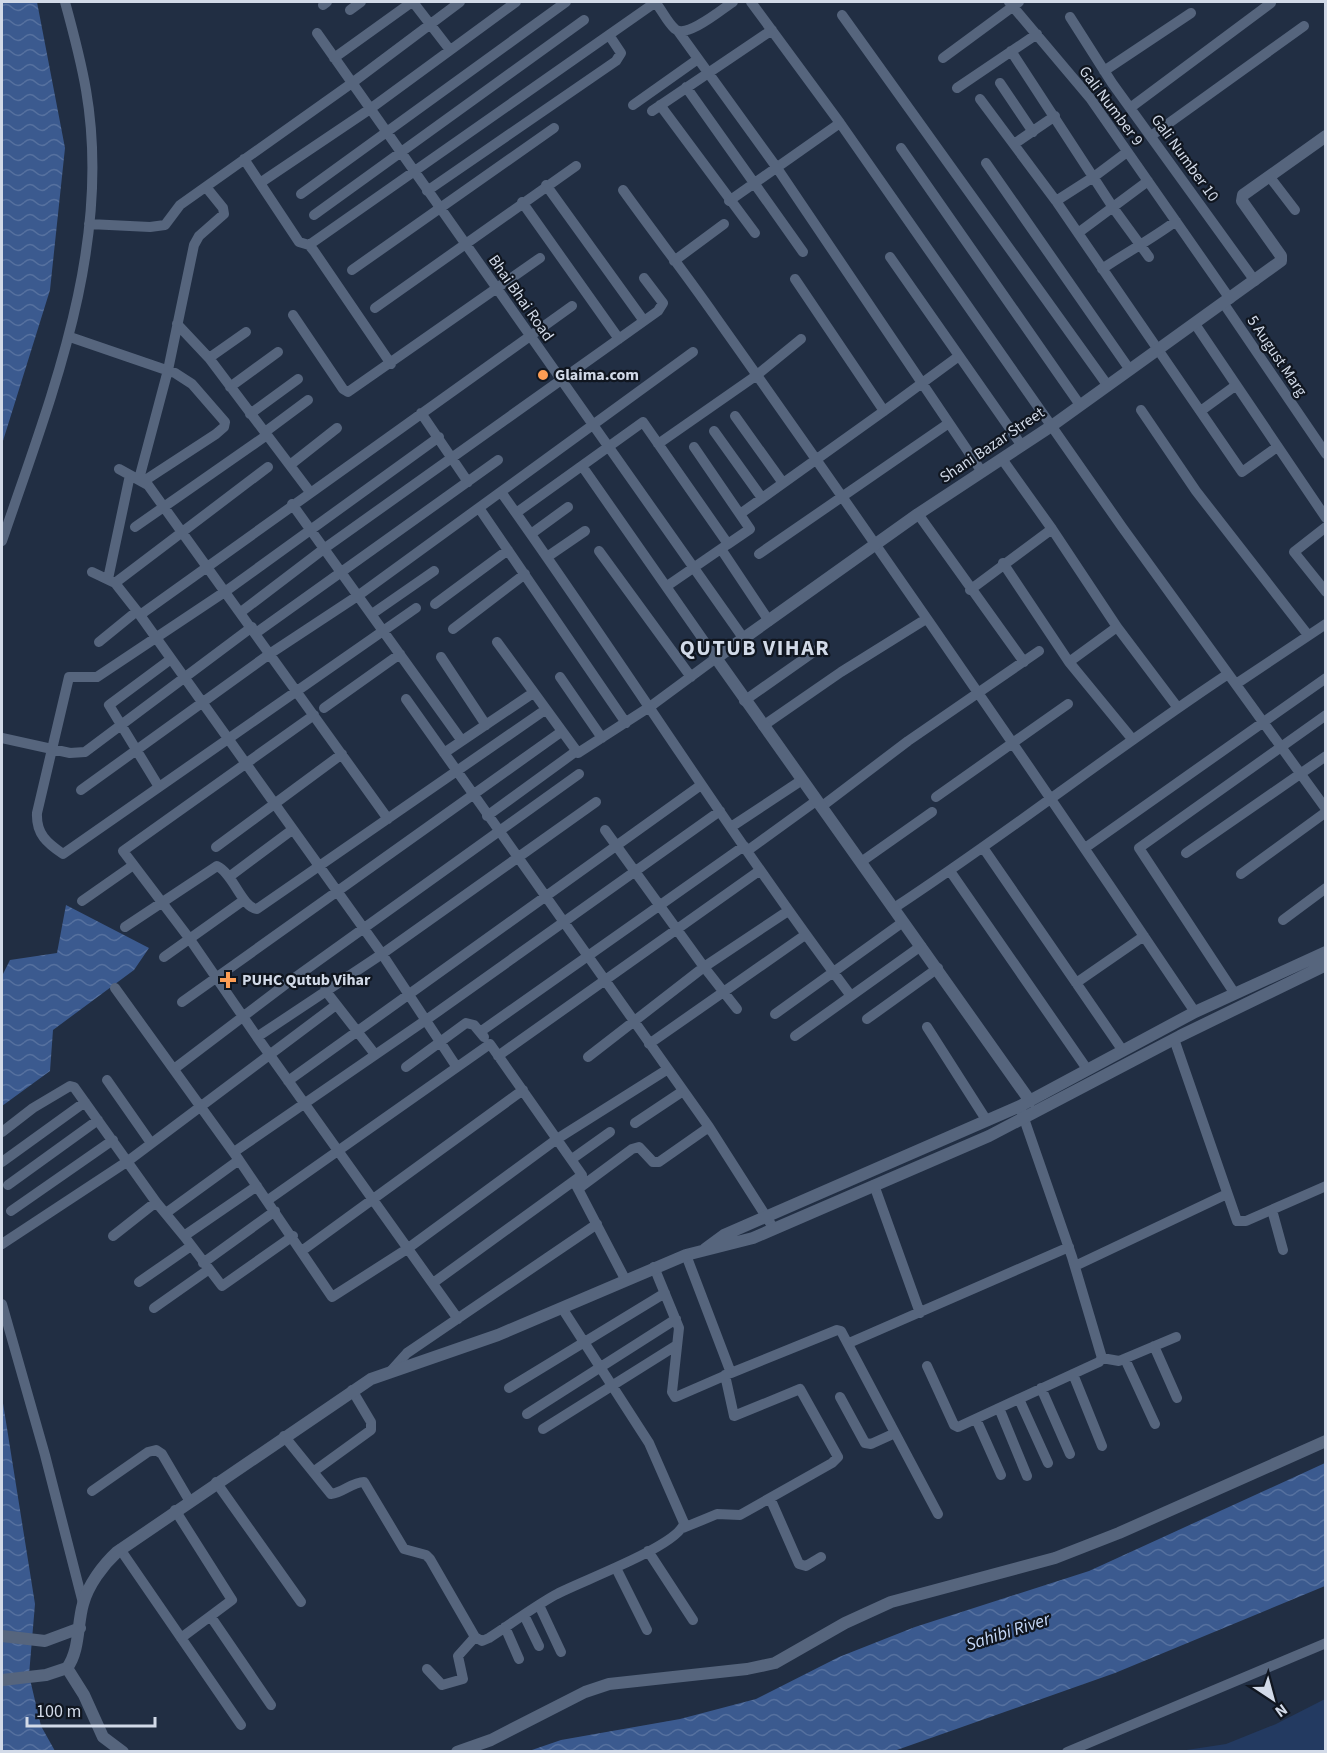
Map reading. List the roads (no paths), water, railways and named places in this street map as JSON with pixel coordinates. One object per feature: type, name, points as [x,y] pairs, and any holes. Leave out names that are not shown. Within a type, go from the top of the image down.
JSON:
[{"type":"street","points":[[2,541],[70,337],[89,224],[91,154],[87,101],[66,2]]},
{"type":"street","points":[[350,10],[361,2]]},
{"type":"street","points":[[334,58],[412,2],[450,50]]},
{"type":"street","points":[[89,224],[159,226],[167,223],[180,206],[352,83],[460,2]]},
{"type":"street","points":[[260,183],[370,109],[516,2]]},
{"type":"street","points":[[301,194],[566,2]]},
{"type":"street","points":[[309,245],[656,2],[777,168],[982,472]]},
{"type":"street","points":[[678,31],[692,30],[734,2]]},
{"type":"street","points":[[751,2],[840,123],[1053,425],[1122,527],[1326,811],[1241,874]]},
{"type":"street","name":"Gali Number 9","points":[[943,58],[1014,3],[1036,34],[1090,98],[1176,221],[1227,302]]},
{"type":"street","name":"Gali Number 10","points":[[1255,281],[1130,108],[1270,3]]},
{"type":"street","points":[[1104,71],[1191,13]]},
{"type":"street","points":[[842,15],[1108,386]]},
{"type":"street","points":[[1070,17],[1130,108]]},
{"type":"street","points":[[314,215],[584,20]]},
{"type":"street","points":[[1151,136],[1304,26]]},
{"type":"street","points":[[754,233],[656,108],[772,30]]},
{"type":"street","name":"Bhai Bhai Road","points":[[317,33],[744,639]]},
{"type":"street","points":[[957,88],[1036,34]]},
{"type":"street","points":[[428,191],[616,61],[621,53],[609,35]]},
{"type":"street","points":[[1011,51],[1095,176],[1114,209],[1149,257]]},
{"type":"street","points":[[633,105],[698,59]]},
{"type":"street","points":[[1000,83],[1033,132]]},
{"type":"street","points":[[686,87],[803,252]]},
{"type":"street","points":[[980,99],[1056,201],[1242,471],[1277,447]]},
{"type":"street","points":[[1014,144],[1055,116]]},
{"type":"street","points":[[729,201],[840,123]]},
{"type":"street","points":[[352,270],[439,207],[554,129]]},
{"type":"street","points":[[1295,210],[1269,176],[1326,136]]},
{"type":"street","points":[[901,148],[1080,405]]},
{"type":"street","points":[[1056,201],[1127,152]]},
{"type":"street","points":[[244,159],[299,242],[309,245],[391,364]]},
{"type":"street","points":[[986,163],[1130,370]]},
{"type":"street","points":[[375,308],[576,166]]},
{"type":"street","name":"Shani Bazar Street","points":[[716,658],[918,514],[1053,425],[1281,261],[1281,256],[1242,198],[1244,193],[1269,176]]},
{"type":"street","points":[[1078,233],[1114,209],[1148,181]]},
{"type":"street","points":[[546,185],[644,321]]},
{"type":"street","points":[[112,581],[168,370],[194,245],[199,236],[225,212],[206,187]]},
{"type":"street","points":[[623,190],[757,375],[976,693],[1053,799],[1195,1012]]},
{"type":"street","points":[[522,202],[619,339]]},
{"type":"street","points":[[1102,269],[1176,221]]},
{"type":"street","points":[[674,261],[724,224]]},
{"type":"street","points":[[890,257],[1022,446]]},
{"type":"street","points":[[292,315],[345,391],[352,391],[540,258]]},
{"type":"street","points":[[241,612],[325,548],[658,311],[663,303],[645,278]]},
{"type":"street","points":[[795,279],[884,411]]},
{"type":"street","name":"5 August Marg","points":[[1227,302],[1321,436],[1326,454]]},
{"type":"street","points":[[99,642],[572,306]]},
{"type":"street","points":[[177,324],[209,358],[310,492]]},
{"type":"street","points":[[1195,324],[1326,518]]},
{"type":"street","points":[[209,358],[246,332]]},
{"type":"street","points":[[70,337],[168,370],[192,384],[225,424],[216,434],[138,478]]},
{"type":"street","points":[[658,444],[757,375],[801,339]]},
{"type":"street","points":[[230,387],[278,352]]},
{"type":"street","points":[[81,790],[271,653],[359,595],[693,352]]},
{"type":"street","points":[[740,514],[959,356]]},
{"type":"street","points":[[250,414],[298,379]]},
{"type":"street","points":[[1202,410],[1235,386]]},
{"type":"street","points":[[135,527],[266,434],[308,400]]},
{"type":"street","points":[[1141,410],[1196,491],[1308,635]]},
{"type":"street","points":[[421,413],[468,482]]},
{"type":"street","points":[[735,416],[783,483]]},
{"type":"street","points":[[516,513],[643,422],[724,546],[769,621]]},
{"type":"street","points":[[759,554],[949,423]]},
{"type":"street","points":[[290,465],[337,428]]},
{"type":"street","points":[[714,431],[762,498]]},
{"type":"street","points":[[416,608],[296,689],[63,854],[42,837],[37,824],[37,813],[69,677],[97,676],[226,591],[439,437]]},
{"type":"street","points":[[667,586],[749,531],[694,447]]},
{"type":"street","points":[[1002,459],[1117,627],[1178,708]]},
{"type":"street","points":[[2,738],[80,754],[184,677],[342,571],[498,460]]},
{"type":"street","points":[[582,466],[667,586],[744,701],[938,968],[1025,1108],[1102,1358],[1110,1362],[1125,1359],[1176,1337]]},
{"type":"street","points":[[112,581],[268,467]]},
{"type":"street","points":[[119,469],[138,478],[182,530],[388,819]]},
{"type":"street","points":[[501,492],[651,706],[759,871],[851,996]]},
{"type":"street","points":[[292,504],[462,741]]},
{"type":"street","points":[[531,534],[568,507]]},
{"type":"street","points":[[479,508],[626,723]]},
{"type":"street","points":[[918,514],[970,590],[1024,662]]},
{"type":"street","points":[[1324,587],[1294,552],[1326,527]]},
{"type":"street","points":[[970,590],[1003,563],[1052,529]]},
{"type":"street","points":[[547,557],[585,531]]},
{"type":"street","points":[[435,604],[508,550]]},
{"type":"street","points":[[599,551],[691,677]]},
{"type":"street","points":[[1003,563],[1069,662],[1132,740]]},
{"type":"street","points":[[372,614],[434,571]]},
{"type":"street","points":[[92,573],[112,581],[156,637],[382,954],[456,1066]]},
{"type":"street","points":[[453,629],[525,574]]},
{"type":"street","points":[[764,726],[841,672],[926,619]]},
{"type":"street","points":[[1236,684],[1326,624]]},
{"type":"street","points":[[1069,662],[1117,627]]},
{"type":"street","points":[[497,642],[575,752]]},
{"type":"street","points":[[744,701],[818,649]]},
{"type":"street","points":[[480,1032],[660,904],[819,804],[1039,651]]},
{"type":"street","points":[[324,708],[400,654]]},
{"type":"street","points":[[441,657],[486,725]]},
{"type":"street","points":[[487,816],[575,752],[582,753],[716,658]]},
{"type":"street","points":[[159,787],[119,724],[110,708],[110,703],[171,659]]},
{"type":"street","points":[[894,908],[984,849],[1132,740],[1228,674]]},
{"type":"street","points":[[560,677],[602,738]]},
{"type":"street","points":[[1085,848],[1326,678]]},
{"type":"street","points":[[444,753],[533,693]]},
{"type":"street","points":[[406,699],[709,1127],[769,1217],[774,1229]]},
{"type":"street","points":[[936,797],[1068,704]]},
{"type":"street","points":[[125,927],[213,867],[221,867],[244,900],[253,910],[257,909],[545,710]]},
{"type":"street","points":[[314,715],[125,847],[124,855],[189,938],[241,1016],[458,1319]]},
{"type":"street","points":[[1235,994],[1139,850],[1326,715]]},
{"type":"street","points":[[182,1002],[561,732]]},
{"type":"street","points":[[216,847],[342,754]]},
{"type":"street","points":[[1186,853],[1326,756]]},
{"type":"street","points":[[174,1069],[241,1016],[579,774]]},
{"type":"street","points":[[731,827],[802,780]]},
{"type":"street","points":[[288,1080],[701,785]]},
{"type":"street","points":[[257,1037],[382,954],[596,802]]},
{"type":"street","points":[[166,1213],[304,1103],[374,1053],[426,1020],[720,811]]},
{"type":"street","points":[[861,862],[932,812]]},
{"type":"street","points":[[230,877],[292,830]]},
{"type":"street","points":[[605,830],[737,1009]]},
{"type":"street","points":[[984,849],[1123,1051]]},
{"type":"street","points":[[82,901],[132,866]]},
{"type":"street","points":[[951,870],[1087,1069]]},
{"type":"street","points":[[498,1056],[759,871]]},
{"type":"street","points":[[1283,920],[1326,888]]},
{"type":"street","points":[[164,957],[244,900]]},
{"type":"street","points":[[588,1057],[704,967],[788,911]]},
{"type":"street","points":[[775,1014],[903,921]]},
{"type":"street","points":[[649,1044],[805,935]]},
{"type":"street","points":[[1076,982],[1144,936]]},
{"type":"street","points":[[795,1036],[921,946]]},
{"type":"street","points":[[704,1249],[724,1235],[987,1121],[1025,1108],[1087,1069],[1195,1012],[1326,952]]},
{"type":"street","points":[[2,1680],[46,1675],[67,1668],[73,1658],[83,1603],[100,1570],[120,1549],[189,1500],[371,1379],[476,1344],[686,1255],[704,1249],[726,1247],[774,1229],[874,1185],[1025,1108],[1174,1039],[1325,965]]},
{"type":"street","points":[[867,1019],[938,968]]},
{"type":"street","points":[[115,988],[303,1250],[329,1294],[335,1297],[407,1249],[557,1139],[668,1069]]},
{"type":"street","points":[[325,990],[374,1053]]},
{"type":"street","points":[[2,1244],[128,1161],[336,1005]]},
{"type":"street","points":[[406,1067],[466,1023],[470,1023],[490,1044],[572,1159],[582,1175],[576,1185]]},
{"type":"street","points":[[927,1027],[987,1121]]},
{"type":"street","points":[[1174,1039],[1227,1194],[1239,1222],[1326,1186]]},
{"type":"street","points":[[268,1200],[490,1044]]},
{"type":"street","points":[[107,1080],[151,1143]]},
{"type":"street","points":[[2,1132],[33,1108],[70,1086],[85,1102],[218,1284],[224,1285],[293,1236]]},
{"type":"street","points":[[303,1250],[523,1090]]},
{"type":"street","points":[[635,1123],[684,1091]]},
{"type":"street","points":[[2,1162],[85,1102]]},
{"type":"street","points":[[8,1185],[98,1120]]},
{"type":"street","points":[[433,1283],[632,1149],[639,1147],[653,1162],[659,1162],[709,1127]]},
{"type":"street","points":[[572,1159],[610,1132]]},
{"type":"street","points":[[10,1211],[112,1140]]},
{"type":"street","points":[[139,1282],[257,1185]]},
{"type":"street","points":[[576,1185],[625,1279]]},
{"type":"street","points":[[874,1185],[920,1313]]},
{"type":"street","points":[[1075,1266],[1227,1194]]},
{"type":"street","points":[[114,1236],[156,1202]]},
{"type":"street","points":[[1272,1210],[1283,1250]]},
{"type":"street","points":[[154,1308],[275,1211]]},
{"type":"street","points":[[389,1373],[407,1353],[597,1224]]},
{"type":"street","points":[[849,1343],[1069,1247]]},
{"type":"street","points":[[284,1436],[331,1494],[337,1494],[358,1482],[364,1482],[404,1550],[426,1555],[430,1559],[475,1638],[482,1641],[565,1590],[616,1568],[648,1551],[683,1528],[722,1513],[735,1516],[832,1463],[838,1457],[837,1451],[800,1389],[734,1416],[728,1374],[686,1255]]},
{"type":"street","points":[[654,1267],[679,1328],[672,1392],[675,1397],[837,1330],[844,1334],[849,1343],[893,1434],[938,1514]]},
{"type":"street","points":[[509,1388],[665,1293]]},
{"type":"street","points":[[2,1304],[45,1455],[83,1603]]},
{"type":"street","points":[[562,1308],[583,1344],[649,1443],[681,1515],[683,1528]]},
{"type":"street","points":[[527,1414],[676,1319]]},
{"type":"street","points":[[543,1429],[677,1345]]},
{"type":"street","points":[[1154,1346],[1177,1398]]},
{"type":"street","points":[[927,1366],[954,1425],[957,1427],[1073,1374],[1102,1358]]},
{"type":"street","points":[[1125,1359],[1155,1424]]},
{"type":"street","points":[[1073,1374],[1102,1446]]},
{"type":"street","points":[[1041,1388],[1070,1454]]},
{"type":"street","points":[[313,1472],[371,1430],[371,1422],[352,1390]]},
{"type":"street","points":[[840,1397],[866,1443],[871,1444],[893,1434]]},
{"type":"street","points":[[1019,1399],[1048,1463]]},
{"type":"street","points":[[999,1408],[1027,1476]]},
{"type":"street","points":[[976,1419],[1000,1475]]},
{"type":"street","points":[[457,1752],[491,1740],[585,1692],[609,1683],[747,1669],[775,1663],[845,1623],[891,1602],[1055,1558],[1119,1533],[1326,1441]]},
{"type":"street","points":[[92,1491],[148,1452],[156,1450],[162,1454],[189,1500]]},
{"type":"street","points":[[216,1482],[301,1602]]},
{"type":"street","points":[[770,1498],[799,1564],[806,1566],[821,1557]]},
{"type":"street","points":[[175,1510],[232,1597],[230,1603],[182,1638]]},
{"type":"street","points":[[120,1549],[241,1725]]},
{"type":"street","points":[[648,1551],[693,1620]]},
{"type":"street","points":[[616,1568],[647,1630]]},
{"type":"street","points":[[540,1605],[561,1652]]},
{"type":"street","points":[[524,1615],[539,1646]]},
{"type":"street","points":[[211,1617],[271,1705]]},
{"type":"street","points":[[505,1627],[519,1659]]},
{"type":"street","points":[[2,1635],[45,1641],[80,1628]]},
{"type":"street","points":[[427,1670],[442,1685],[464,1679],[458,1656],[475,1638]]},
{"type":"street","points":[[1067,1752],[1326,1643]]},
{"type":"street","points":[[67,1668],[84,1695],[103,1737],[123,1752]]},
{"type":"water","points":[[2,2],[37,2],[65,148],[50,290],[2,444]]},
{"type":"water","points":[[66,905],[149,948],[134,970],[53,1030],[50,1071],[2,1106],[2,976],[10,960],[57,953]]},
{"type":"water","points":[[2,1397],[35,1604],[29,1675],[41,1726],[55,1751],[2,1751]]},
{"type":"water","name":"Sahibi River","points":[[1325,1463],[1325,1586],[1115,1673],[894,1751],[529,1751],[561,1740],[680,1719],[756,1699],[839,1657],[915,1627],[1089,1571]]},
{"type":"place","name":"Glaima.com","points":[[543,375]]},
{"type":"place","name":"PUHC Qutub Vihar","points":[[228,980]]},
{"type":"district","name":"QUTUB VIHAR","points":[[755,648]]}]
